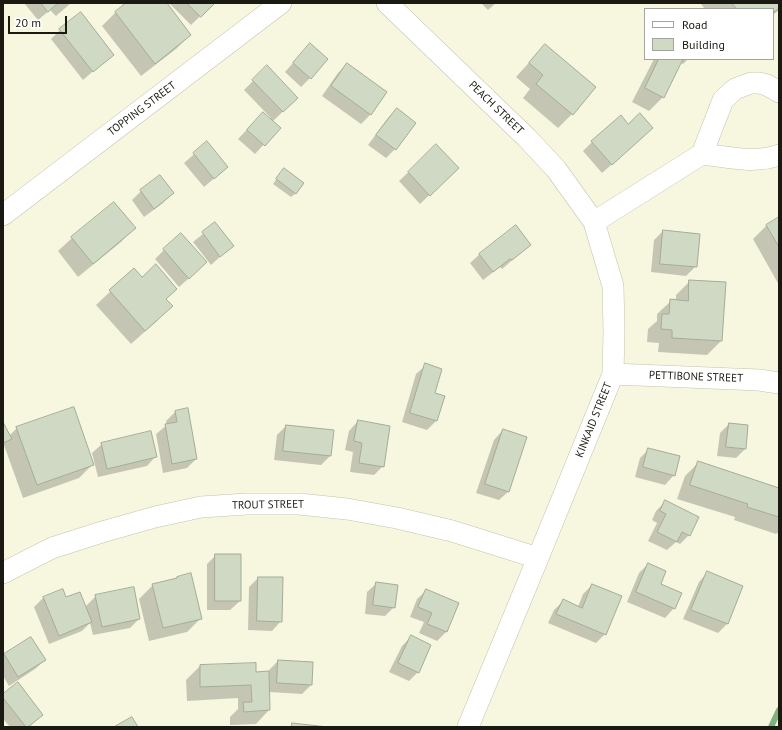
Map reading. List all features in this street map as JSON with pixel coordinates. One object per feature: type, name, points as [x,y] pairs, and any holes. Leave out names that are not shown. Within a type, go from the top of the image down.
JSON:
[{"type":"street","name":"TOPPING STREET","points":[[3,215],[281,3]]},
{"type":"street","name":"PEACH STREET","points":[[387,3],[556,168],[594,222]]},
{"type":"street","points":[[594,222],[702,154],[723,100],[735,89],[751,83],[759,83],[768,85],[779,92]]},
{"type":"street","points":[[702,154],[756,160],[772,158],[779,155]]},
{"type":"street","name":"KINKAID STREET","points":[[468,727],[613,374],[613,286],[594,222]]},
{"type":"street","name":"PETTIBONE STREET","points":[[613,374],[759,380],[779,383]]},
{"type":"street","name":"TROUT STREET","points":[[3,573],[52,548],[155,517],[201,507],[247,504],[299,504],[347,509],[397,518],[452,531],[538,558]]},
{"type":"building","points":[[41,3],[58,3],[48,12]]},
{"type":"building","points":[[126,3],[167,3],[191,35],[155,64],[115,12]]},
{"type":"building","points":[[187,3],[215,3],[201,17]]},
{"type":"building","points":[[732,3],[779,3],[779,8],[774,12],[774,8],[736,8]]},
{"type":"building","points":[[81,12],[114,55],[93,72],[59,29]]},
{"type":"building","points":[[310,43],[328,59],[311,79],[293,63]]},
{"type":"building","points":[[545,44],[596,87],[573,115],[536,84],[543,75],[529,63]]},
{"type":"building","points":[[659,60],[683,60],[664,98],[645,88]]},
{"type":"building","points":[[347,63],[387,92],[371,115],[331,86]]},
{"type":"building","points":[[267,65],[298,98],[283,112],[252,80]]},
{"type":"building","points":[[397,108],[416,123],[396,150],[376,135]]},
{"type":"building","points":[[263,112],[281,128],[265,146],[247,130]]},
{"type":"building","points":[[640,113],[653,128],[612,165],[591,141],[621,115],[628,124]]},
{"type":"building","points":[[207,141],[228,167],[214,179],[193,153]]},
{"type":"building","points":[[436,144],[459,168],[430,196],[408,172]]},
{"type":"building","points":[[284,168],[304,183],[296,194],[276,179]]},
{"type":"building","points":[[160,175],[174,193],[154,209],[140,190]]},
{"type":"building","points":[[114,202],[136,228],[93,264],[71,237]]},
{"type":"building","points":[[779,217],[779,247],[766,225]]},
{"type":"building","points":[[215,222],[234,246],[220,257],[202,232]]},
{"type":"building","points":[[516,225],[531,245],[512,260],[510,259],[493,272],[479,254]]},
{"type":"building","points":[[663,230],[700,234],[697,267],[660,264]]},
{"type":"building","points":[[181,233],[207,262],[189,279],[163,249]]},
{"type":"building","points":[[156,264],[177,289],[166,299],[173,306],[145,331],[109,290],[134,268],[142,277]]},
{"type":"building","points":[[689,280],[726,282],[722,341],[672,338],[672,330],[661,329],[662,314],[669,314],[670,299],[688,301]]},
{"type":"building","points":[[425,363],[442,369],[435,393],[445,396],[437,421],[410,413]]},
{"type":"building","points":[[74,407],[94,465],[37,485],[16,427]]},
{"type":"building","points":[[188,408],[197,459],[172,464],[165,424],[177,422],[175,411]]},
{"type":"building","points":[[358,420],[390,426],[384,467],[359,463],[362,443],[354,441]]},
{"type":"building","points":[[3,422],[12,439],[3,443]]},
{"type":"building","points":[[729,423],[748,425],[746,449],[726,447]]},
{"type":"building","points":[[286,425],[334,430],[331,456],[283,451]]},
{"type":"building","points":[[503,429],[527,437],[509,492],[485,484]]},
{"type":"building","points":[[151,431],[157,457],[107,469],[101,443]]},
{"type":"building","points":[[648,448],[680,456],[675,476],[643,467]]},
{"type":"building","points":[[698,461],[779,488],[779,517],[747,507],[748,504],[690,485]]},
{"type":"building","points":[[665,500],[699,517],[690,536],[682,532],[677,542],[657,532],[666,514],[660,511]]},
{"type":"building","points":[[215,554],[241,554],[241,601],[215,601]]},
{"type":"building","points":[[648,563],[666,571],[661,584],[682,593],[675,609],[636,592]]},
{"type":"building","points":[[707,571],[743,586],[728,624],[691,610]]},
{"type":"building","points":[[191,573],[202,619],[163,628],[152,584]]},
{"type":"building","points":[[258,577],[283,577],[282,622],[257,621]]},
{"type":"building","points":[[376,582],[398,585],[395,608],[373,605]]},
{"type":"building","points":[[592,584],[622,596],[606,635],[556,614],[563,599],[582,608]]},
{"type":"building","points":[[134,587],[140,619],[102,627],[95,595]]},
{"type":"building","points":[[63,589],[66,597],[80,592],[92,622],[59,636],[43,597]]},
{"type":"building","points":[[426,589],[459,603],[447,632],[427,624],[432,613],[418,607]]},
{"type":"building","points":[[411,635],[431,645],[419,673],[398,663]]},
{"type":"building","points":[[31,637],[46,660],[18,677],[4,654]]},
{"type":"building","points":[[278,660],[313,662],[312,685],[277,683]]},
{"type":"building","points":[[256,663],[256,672],[269,671],[270,710],[244,712],[243,702],[252,702],[251,685],[200,687],[200,665]]},
{"type":"building","points":[[18,682],[43,715],[28,727],[26,727],[3,698],[3,694]]},
{"type":"building","points":[[132,717],[138,727],[114,727]]},
{"type":"building","points":[[292,723],[328,727],[292,727]]},
{"type":"waterway","points":[[771,727],[779,710]]}]
